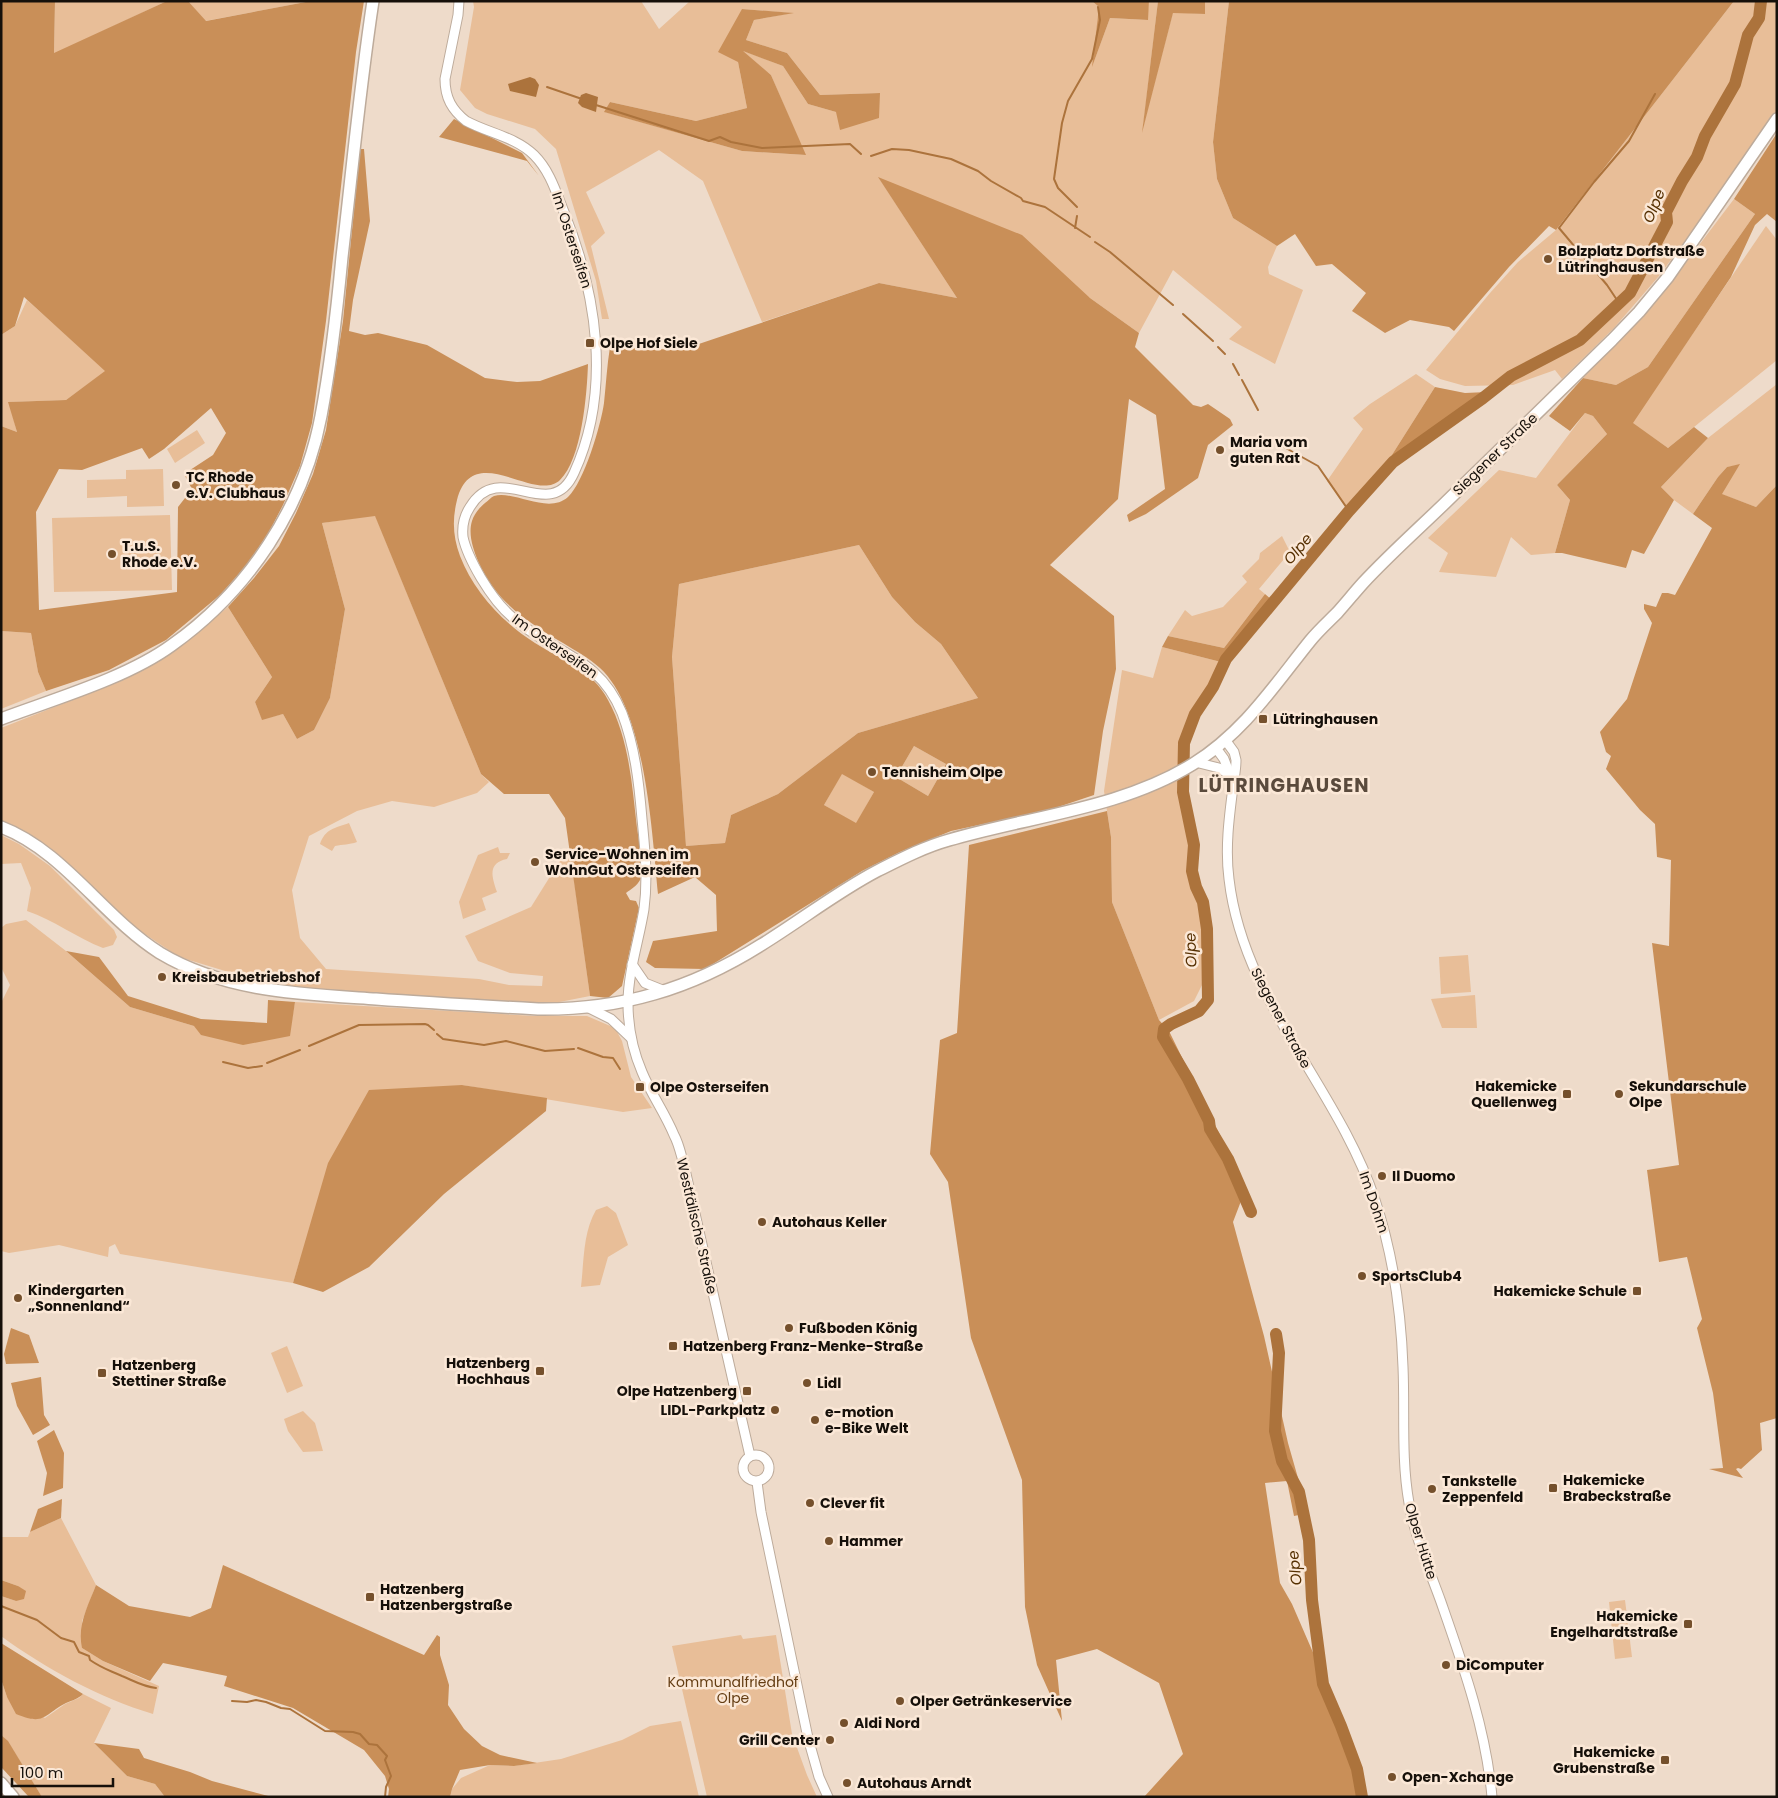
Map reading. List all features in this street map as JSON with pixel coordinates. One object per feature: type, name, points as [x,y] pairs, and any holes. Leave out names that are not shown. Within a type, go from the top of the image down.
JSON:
[{"type":"main road","points":[[1,719],[112,677],[170,647],[199,625],[226,600],[271,542],[289,510],[306,471],[321,417],[336,316],[365,54],[373,1]]},
{"type":"main road","name":"Siegener Straße","points":[[1221,744],[1257,710],[1311,639],[1363,583],[1639,312],[1668,277],[1777,119]]},
{"type":"main road","points":[[1,827],[33,844],[57,862],[132,933],[147,944],[177,963],[216,979],[272,990],[342,997],[538,1010],[590,1008],[628,1002],[666,991],[725,966],[865,878],[903,858],[948,840],[1084,807],[1125,795],[1151,785],[1195,762],[1221,744]]},
{"type":"main road","points":[[1,1783],[13,1797]]},
{"type":"street","name":"Im Osterseifen","points":[[459,1],[445,80],[448,101],[452,108],[466,121],[524,147],[537,159],[548,174],[569,223],[586,275],[592,305],[596,351],[590,426],[579,461],[568,483],[560,490],[546,495],[502,487],[487,491],[469,507],[465,517],[463,536],[474,567],[497,603],[536,635],[585,664],[606,682],[630,734],[635,760],[646,862],[644,907],[632,964],[628,1002]]},
{"type":"street","name":"Siegener Straße","points":[[1221,744],[1224,759],[1232,780],[1227,855],[1236,920],[1246,951],[1263,989],[1344,1128]]},
{"type":"street","points":[[1195,762],[1219,768],[1232,780]]},
{"type":"street","points":[[632,964],[645,983],[666,991]]},
{"type":"street","name":"Westfälische Straße","points":[[628,1002],[631,1038],[642,1072],[675,1136],[684,1165],[750,1456]]},
{"type":"street","points":[[590,1008],[612,1019],[631,1038]]},
{"type":"street","name":"Im Dohm","points":[[1344,1128],[1375,1198],[1395,1278]]},
{"type":"street","name":"Olper Hütte","points":[[1395,1278],[1403,1367],[1404,1445],[1409,1501],[1418,1540],[1470,1688],[1482,1736],[1492,1797]]},
{"type":"street","points":[[759,1455],[767,1460],[769,1464],[768,1476],[761,1481],[749,1480],[744,1474],[743,1466],[750,1456],[759,1455]]},
{"type":"street","points":[[757,1482],[761,1512],[808,1738],[819,1777],[828,1797]]},
{"type":"green space","points":[[55,1],[167,1],[54,54]]},
{"type":"green space","points":[[188,1],[311,1],[205,21]]},
{"type":"green space","points":[[473,1],[641,1],[659,29],[690,1],[1092,1],[1099,7],[1093,64],[1110,18],[1147,20],[1149,1],[1158,1],[1143,127],[1173,12],[1205,14],[1205,1],[1229,1],[1213,142],[1217,179],[1233,218],[1277,246],[1268,267],[1269,274],[1303,290],[1275,364],[1229,339],[1242,327],[1173,270],[1139,333],[1090,298],[879,178],[957,298],[879,283],[762,322],[703,181],[659,150],[586,192],[605,233],[591,246],[609,319],[602,319],[596,281],[556,149],[535,129],[487,114],[475,108],[460,90],[474,7]],"holes":[[[742,9],[791,13],[754,20],[746,40],[787,53],[820,95],[880,93],[836,112],[808,104],[783,66],[741,50],[771,75],[805,155],[742,151],[605,112],[610,102],[696,121],[747,108],[738,62]]]},
{"type":"green space","points":[[1734,1],[1777,1],[1777,110],[1718,196],[1659,276],[1614,328],[1562,379],[1555,370],[1513,385],[1465,386],[1440,379],[1426,370],[1518,262],[1556,230]]},
{"type":"green space","points":[[1734,199],[1755,214],[1648,367],[1616,385],[1583,378],[1659,298]]},
{"type":"green space","points":[[1766,226],[1777,240],[1777,360],[1668,448],[1632,423]]},
{"type":"green space","points":[[27,300],[106,371],[66,400],[9,402],[17,432],[1,426],[1,335],[15,326]]},
{"type":"green space","points":[[1416,374],[1435,387],[1390,458],[1348,510],[1327,481],[1363,429],[1353,418],[1370,404]]},
{"type":"green space","points":[[1777,384],[1777,485],[1756,507],[1721,494],[1739,465],[1727,467],[1693,514],[1674,500],[1661,487],[1708,438]]},
{"type":"green space","points":[[1585,413],[1593,416],[1607,434],[1557,485],[1570,500],[1555,553],[1531,555],[1511,537],[1496,577],[1439,572],[1448,553],[1428,538],[1499,470],[1536,478]]},
{"type":"green space","points":[[197,430],[205,443],[175,463],[167,449]]},
{"type":"green space","points":[[163,469],[164,506],[127,507],[127,496],[87,498],[87,480],[126,479],[126,470]]},
{"type":"green space","name":"T.u.S. Rhode e.V.","points":[[170,515],[172,590],[54,592],[52,518]]},
{"type":"green space","points":[[375,515],[481,774],[489,782],[477,793],[434,807],[392,801],[357,811],[309,836],[292,890],[300,938],[326,969],[479,979],[509,985],[542,986],[543,976],[510,973],[478,961],[465,936],[531,907],[561,859],[571,858],[590,996],[544,1005],[418,998],[303,988],[245,977],[179,957],[127,922],[1,824],[1,728],[118,682],[175,650],[228,607],[272,677],[255,702],[262,719],[283,714],[297,739],[314,730],[330,698],[345,609],[322,523]]},
{"type":"green space","points":[[1282,536],[1290,552],[1259,589],[1265,594],[1224,648],[1168,636],[1185,610],[1192,616],[1223,607],[1247,582],[1242,576],[1259,559],[1260,553]]},
{"type":"green space","points":[[859,545],[892,597],[915,622],[941,644],[978,698],[858,733],[778,794],[731,815],[725,843],[686,846],[672,657],[679,584]]},
{"type":"green space","points":[[1,631],[31,633],[38,672],[46,691],[1,709]]},
{"type":"green space","points":[[1162,647],[1221,662],[1211,685],[1193,711],[1182,742],[1180,792],[1191,842],[1191,884],[1199,902],[1203,925],[1203,983],[1194,1001],[1159,1020],[1112,902],[1111,837],[1104,791],[1122,670],[1153,678]]},
{"type":"green space","points":[[914,746],[946,764],[928,796],[896,777]]},
{"type":"green space","points":[[842,773],[874,792],[856,824],[824,805]]},
{"type":"green space","points":[[349,823],[357,842],[335,846],[332,851],[320,844],[328,832]]},
{"type":"green space","points":[[1,835],[19,844],[50,866],[114,930],[117,937],[113,945],[103,948],[47,919],[27,911],[31,888],[21,863],[1,864]]},
{"type":"green space","points":[[498,847],[500,853],[510,853],[507,859],[496,864],[494,867],[493,876],[497,892],[482,898],[486,910],[463,919],[459,902],[478,855]]},
{"type":"green space","points":[[26,920],[66,951],[130,1007],[194,1026],[289,1036],[295,1002],[534,1016],[587,1016],[615,1028],[622,1041],[631,1077],[652,1108],[623,1112],[462,1085],[300,1260],[293,1283],[120,1254],[115,1244],[109,1247],[108,1257],[59,1245],[9,1253],[1,1251],[1,1003],[10,985],[1,967],[1,928],[6,924]]},
{"type":"green space","points":[[1468,955],[1471,992],[1441,994],[1439,957]]},
{"type":"green space","points":[[1475,995],[1477,1028],[1442,1028],[1431,999]]},
{"type":"green space","points":[[607,1206],[616,1213],[628,1245],[608,1257],[600,1285],[581,1287],[589,1228],[596,1210]]},
{"type":"green space","points":[[287,1346],[303,1386],[287,1393],[271,1353]]},
{"type":"green space","points":[[303,1411],[315,1423],[323,1451],[303,1452],[288,1431],[284,1419]]},
{"type":"green space","points":[[61,1518],[96,1585],[82,1621],[82,1648],[103,1661],[159,1686],[153,1714],[93,1691],[36,1660],[1,1636],[1,1596],[16,1601],[18,1586],[1,1580],[1,1537],[28,1537],[30,1532]]},
{"type":"green space","points":[[1625,1600],[1632,1657],[1615,1659],[1609,1602]]},
{"type":"green space","name":"Kommunalfriedhof Olpe","points":[[741,1635],[743,1639],[776,1635],[792,1734],[817,1797],[707,1797],[672,1646]]},
{"type":"green space","points":[[1,1679],[7,1697],[45,1718],[83,1694],[111,1708],[94,1743],[127,1776],[155,1784],[165,1797],[42,1797],[8,1742],[1,1735]]},
{"type":"green space","name":"Kommunalfriedhof Olpe","points":[[681,1721],[699,1797],[450,1797],[452,1789],[461,1778],[490,1765],[514,1766],[561,1759],[622,1740],[650,1726]]},
{"type":"shaded area","points":[[1,1],[55,1],[54,53],[167,1],[188,1],[206,21],[311,1],[364,1],[356,52],[326,321],[312,423],[300,466],[283,505],[269,532],[246,566],[220,595],[166,640],[109,670],[46,691],[38,672],[31,633],[1,631],[1,426],[17,432],[8,402],[66,400],[105,371],[24,297],[15,326],[1,335]],"holes":[[[211,408],[226,433],[213,455],[184,474],[192,489],[178,507],[177,592],[39,610],[36,512],[59,469],[82,470],[142,448],[149,459],[164,449]]]},
{"type":"shaded area","points":[[1092,1],[1149,1],[1148,20],[1110,18],[1092,67],[1099,7]]},
{"type":"shaded area","points":[[1158,1],[1205,1],[1205,14],[1173,13],[1142,133]]},
{"type":"shaded area","points":[[1229,1],[1734,1],[1556,230],[1549,226],[1509,267],[1454,331],[1449,327],[1410,320],[1385,333],[1352,311],[1366,293],[1332,264],[1316,266],[1295,234],[1277,246],[1233,218],[1217,179],[1213,142]]},
{"type":"shaded area","points":[[742,9],[794,13],[754,20],[746,40],[787,53],[820,95],[880,93],[879,118],[840,130],[836,112],[808,104],[783,66],[743,51],[771,75],[806,155],[742,151],[604,112],[610,102],[696,121],[747,108],[738,62],[718,52]]},
{"type":"shaded area","points":[[530,77],[535,79],[539,85],[536,97],[510,91],[508,84]]},
{"type":"shaded area","points":[[586,93],[598,97],[596,112],[582,107],[578,103],[581,95]]},
{"type":"shaded area","points":[[454,119],[522,153],[539,176],[527,161],[439,137]]},
{"type":"shaded area","points":[[1777,133],[1777,222],[1767,214],[1755,225],[1731,277],[1633,423],[1668,448],[1694,427],[1708,438],[1661,487],[1674,500],[1644,554],[1632,550],[1626,568],[1555,553],[1570,500],[1557,485],[1607,434],[1593,416],[1585,413],[1570,431],[1549,416],[1583,378],[1616,385],[1648,367],[1755,214],[1734,199]]},
{"type":"shaded area","points":[[360,149],[364,149],[370,221],[353,300],[349,331],[365,335],[378,333],[427,345],[485,378],[517,382],[540,381],[588,364],[585,408],[578,442],[574,457],[560,480],[549,485],[536,485],[490,473],[476,475],[465,483],[457,500],[454,528],[460,556],[466,569],[490,605],[523,635],[576,667],[594,681],[608,700],[621,730],[631,779],[640,847],[641,876],[637,884],[626,893],[630,900],[636,901],[639,908],[622,986],[608,998],[590,996],[565,818],[549,794],[504,794],[481,774],[375,516],[322,523],[345,609],[330,698],[314,730],[297,739],[283,714],[262,720],[255,702],[272,677],[228,607],[279,546],[313,474],[326,430],[343,321]]},
{"type":"shaded area","points":[[878,177],[1022,235],[1090,298],[1139,333],[1135,347],[1193,405],[1201,407],[1208,404],[1230,419],[1233,425],[1208,445],[1198,478],[1146,514],[1129,522],[1127,515],[1165,489],[1156,415],[1129,399],[1118,499],[1050,565],[1114,616],[1116,669],[1103,731],[1094,795],[1052,809],[951,831],[900,852],[862,871],[705,969],[655,968],[646,962],[653,941],[717,931],[716,895],[695,877],[658,894],[644,774],[628,713],[615,687],[596,664],[537,627],[513,609],[494,588],[485,575],[473,546],[471,526],[473,518],[481,507],[494,496],[511,496],[551,504],[560,502],[574,490],[591,453],[599,425],[604,403],[610,347],[681,350],[879,283],[957,298]],"holes":[[[859,545],[892,597],[915,622],[941,644],[978,698],[858,733],[778,794],[731,815],[725,843],[686,846],[672,657],[679,584]],[[914,746],[946,764],[928,796],[896,777]],[[842,774],[874,792],[856,823],[824,805]]]},
{"type":"shaded area","points":[[1435,387],[1465,393],[1487,392],[1393,460],[1362,493],[1390,458]]},
{"type":"shaded area","points":[[1740,464],[1722,494],[1756,507],[1777,485],[1777,1418],[1760,1423],[1762,1450],[1741,1469],[1736,1469],[1743,1478],[1709,1469],[1723,1468],[1713,1393],[1697,1328],[1702,1319],[1687,1257],[1659,1262],[1647,1170],[1679,1165],[1652,943],[1669,946],[1671,860],[1657,857],[1655,824],[1640,810],[1606,769],[1611,756],[1606,752],[1600,732],[1627,699],[1652,623],[1644,609],[1644,604],[1656,607],[1662,593],[1675,595],[1712,528],[1693,514],[1727,467]]},
{"type":"shaded area","points":[[1265,594],[1272,600],[1221,662],[1162,647],[1168,636],[1224,648]]},
{"type":"shaded area","points":[[1107,811],[1111,837],[1112,902],[1159,1020],[1169,1031],[1246,1188],[1233,1222],[1264,1336],[1288,1443],[1308,1513],[1294,1516],[1287,1481],[1265,1483],[1280,1583],[1292,1604],[1344,1724],[1359,1768],[1364,1797],[1144,1797],[1183,1754],[1159,1683],[1097,1649],[1056,1660],[1062,1721],[1037,1665],[1025,1607],[1022,1480],[971,1338],[948,1182],[930,1154],[940,1040],[957,1033],[969,845]]},
{"type":"shaded area","points":[[66,951],[99,957],[128,996],[201,1019],[267,1023],[268,1000],[295,1002],[290,1036],[243,1045],[201,1035],[194,1026],[130,1007]]},
{"type":"shaded area","points":[[462,1085],[547,1098],[546,1111],[444,1194],[369,1267],[323,1292],[293,1283],[328,1163],[369,1090]]},
{"type":"shaded area","points":[[11,1328],[29,1335],[39,1363],[6,1364],[4,1354]]},
{"type":"shaded area","points":[[41,1377],[44,1415],[50,1425],[33,1435],[17,1406],[11,1383]]},
{"type":"shaded area","points":[[54,1430],[64,1453],[63,1488],[43,1496],[47,1473],[37,1441]]},
{"type":"shaded area","points":[[62,1499],[61,1518],[30,1532],[38,1509]]},
{"type":"shaded area","points":[[223,1565],[424,1655],[437,1635],[440,1637],[440,1655],[449,1685],[448,1705],[464,1729],[482,1746],[500,1755],[537,1763],[514,1766],[490,1765],[460,1770],[450,1797],[388,1797],[389,1789],[385,1776],[364,1750],[293,1708],[224,1686],[227,1676],[163,1663],[150,1681],[103,1661],[82,1648],[82,1623],[96,1585],[129,1606],[190,1617],[211,1608]]},
{"type":"shaded area","points":[[1,1580],[26,1591],[24,1599],[16,1601],[1,1596]]},
{"type":"shaded area","points":[[1,1643],[83,1694],[58,1707],[43,1718],[33,1719],[16,1714],[7,1697],[1,1679]]},
{"type":"shaded area","points":[[1,1735],[8,1741],[42,1797],[29,1797],[1,1767]]},
{"type":"shaded area","points":[[94,1743],[139,1749],[144,1758],[212,1781],[272,1797],[165,1797],[155,1784],[127,1776]]},
{"type":"waterway","name":"Olpe","points":[[1251,1212],[1228,1159],[1210,1129],[1209,1121],[1188,1079],[1163,1037],[1164,1029],[1199,1011],[1208,1000],[1207,929],[1203,902],[1196,887],[1192,871],[1194,845],[1183,792],[1184,743],[1195,714],[1213,687],[1226,659],[1349,511],[1393,462],[1511,376],[1580,340],[1630,293],[1667,222],[1666,212],[1697,157],[1705,136],[1735,84],[1748,35],[1759,18],[1761,1]]},
{"type":"waterway","points":[[1077,207],[1058,188],[1054,179],[1062,123],[1068,101],[1092,59],[1100,20],[1098,7]]},
{"type":"waterway","points":[[547,87],[582,99]]},
{"type":"waterway","points":[[1619,303],[1607,285],[1559,228],[1594,182],[1629,141],[1655,94]]},
{"type":"waterway","points":[[596,105],[709,141],[720,137],[731,142],[762,148],[850,144],[861,154]]},
{"type":"waterway","points":[[871,156],[892,149],[909,150],[951,159],[978,171],[1023,201],[1045,207],[1090,237]]},
{"type":"waterway","points":[[1075,228],[1077,216]]},
{"type":"waterway","points":[[1095,242],[1110,252],[1173,305]]},
{"type":"waterway","points":[[1183,314],[1213,341]]},
{"type":"waterway","points":[[1218,347],[1225,354]]},
{"type":"waterway","points":[[1233,364],[1239,375]]},
{"type":"waterway","points":[[1242,380],[1258,410]]},
{"type":"waterway","points":[[1275,442],[1318,466],[1349,511]]},
{"type":"waterway","points":[[309,1046],[359,1025],[425,1024],[434,1030]]},
{"type":"waterway","points":[[437,1034],[443,1039],[484,1045],[506,1041],[545,1051],[574,1049]]},
{"type":"waterway","points":[[578,1048],[603,1057],[613,1058],[620,1069]]},
{"type":"waterway","points":[[267,1063],[300,1050]]},
{"type":"waterway","points":[[223,1062],[248,1068],[262,1066]]},
{"type":"waterway","name":"Olpe","points":[[1276,1334],[1279,1353],[1275,1431],[1282,1461],[1299,1492],[1309,1540],[1312,1600],[1323,1684],[1357,1769],[1362,1797]]},
{"type":"waterway","points":[[1,1606],[37,1620],[61,1638],[74,1642],[79,1652],[89,1656],[90,1660],[99,1665],[139,1684],[156,1688]]},
{"type":"waterway","points":[[232,1701],[247,1702],[256,1700],[266,1702],[281,1708],[290,1709],[325,1731],[360,1734],[369,1744],[377,1745],[387,1756],[385,1760],[391,1776],[386,1787],[385,1797]]},
{"type":"place","name":"Bolzplatz Dorfstraße Lütringhausen","points":[[1548,259]]},
{"type":"place","name":"Olpe Hof Siele","points":[[590,343]]},
{"type":"place","name":"Maria vom guten Rat","points":[[1220,450]]},
{"type":"place","name":"TC Rhode e.V. Clubhaus","points":[[176,485]]},
{"type":"place","name":"T.u.S. Rhode e.V.","points":[[112,554]]},
{"type":"place","name":"Lütringhausen","points":[[1263,719]]},
{"type":"place","name":"Tennisheim Olpe","points":[[872,772]]},
{"type":"place","name":"Service-Wohnen im WohnGut Osterseifen","points":[[535,862]]},
{"type":"place","name":"Kreisbaubetriebshof","points":[[162,977]]},
{"type":"place","name":"Olpe Osterseifen","points":[[640,1087]]},
{"type":"place","name":"Hakemicke Quellenweg","points":[[1567,1094]]},
{"type":"place","name":"Sekundarschule Olpe","points":[[1619,1094]]},
{"type":"place","name":"Il Duomo","points":[[1382,1176]]},
{"type":"place","name":"Autohaus Keller","points":[[762,1222]]},
{"type":"place","name":"SportsClub4","points":[[1362,1276]]},
{"type":"place","name":"Hakemicke Schule","points":[[1637,1291]]},
{"type":"place","name":"Kindergarten „Sonnenland“","points":[[18,1298]]},
{"type":"place","name":"Fußboden König","points":[[789,1328]]},
{"type":"place","name":"Hatzenberg Franz-Menke-Straße","points":[[673,1346]]},
{"type":"place","name":"Hatzenberg Hochhaus","points":[[540,1371]]},
{"type":"place","name":"Hatzenberg Stettiner Straße","points":[[102,1373]]},
{"type":"place","name":"Lidl","points":[[807,1383]]},
{"type":"place","name":"Olpe Hatzenberg","points":[[747,1391]]},
{"type":"place","name":"LIDL-Parkplatz","points":[[775,1410]]},
{"type":"place","name":"e-motion e-Bike Welt","points":[[815,1420]]},
{"type":"place","name":"Hakemicke Brabeckstraße","points":[[1553,1488]]},
{"type":"place","name":"Tankstelle Zeppenfeld","points":[[1432,1489]]},
{"type":"place","name":"Clever fit","points":[[810,1503]]},
{"type":"place","name":"Hammer","points":[[829,1541]]},
{"type":"place","name":"Hatzenberg Hatzenbergstraße","points":[[370,1597]]},
{"type":"place","name":"Hakemicke Engelhardtstraße","points":[[1688,1624]]},
{"type":"place","name":"DiComputer","points":[[1446,1665]]},
{"type":"place","name":"Olper Getränkeservice","points":[[900,1701]]},
{"type":"place","name":"Aldi Nord","points":[[844,1723]]},
{"type":"place","name":"Grill Center","points":[[830,1740]]},
{"type":"place","name":"Hakemicke Grubenstraße","points":[[1665,1760]]},
{"type":"place","name":"Open-Xchange","points":[[1392,1777]]},
{"type":"place","name":"Autohaus Arndt","points":[[847,1783]]},
{"type":"district","name":"LÜTRINGHAUSEN","points":[[1284,785]]}]
